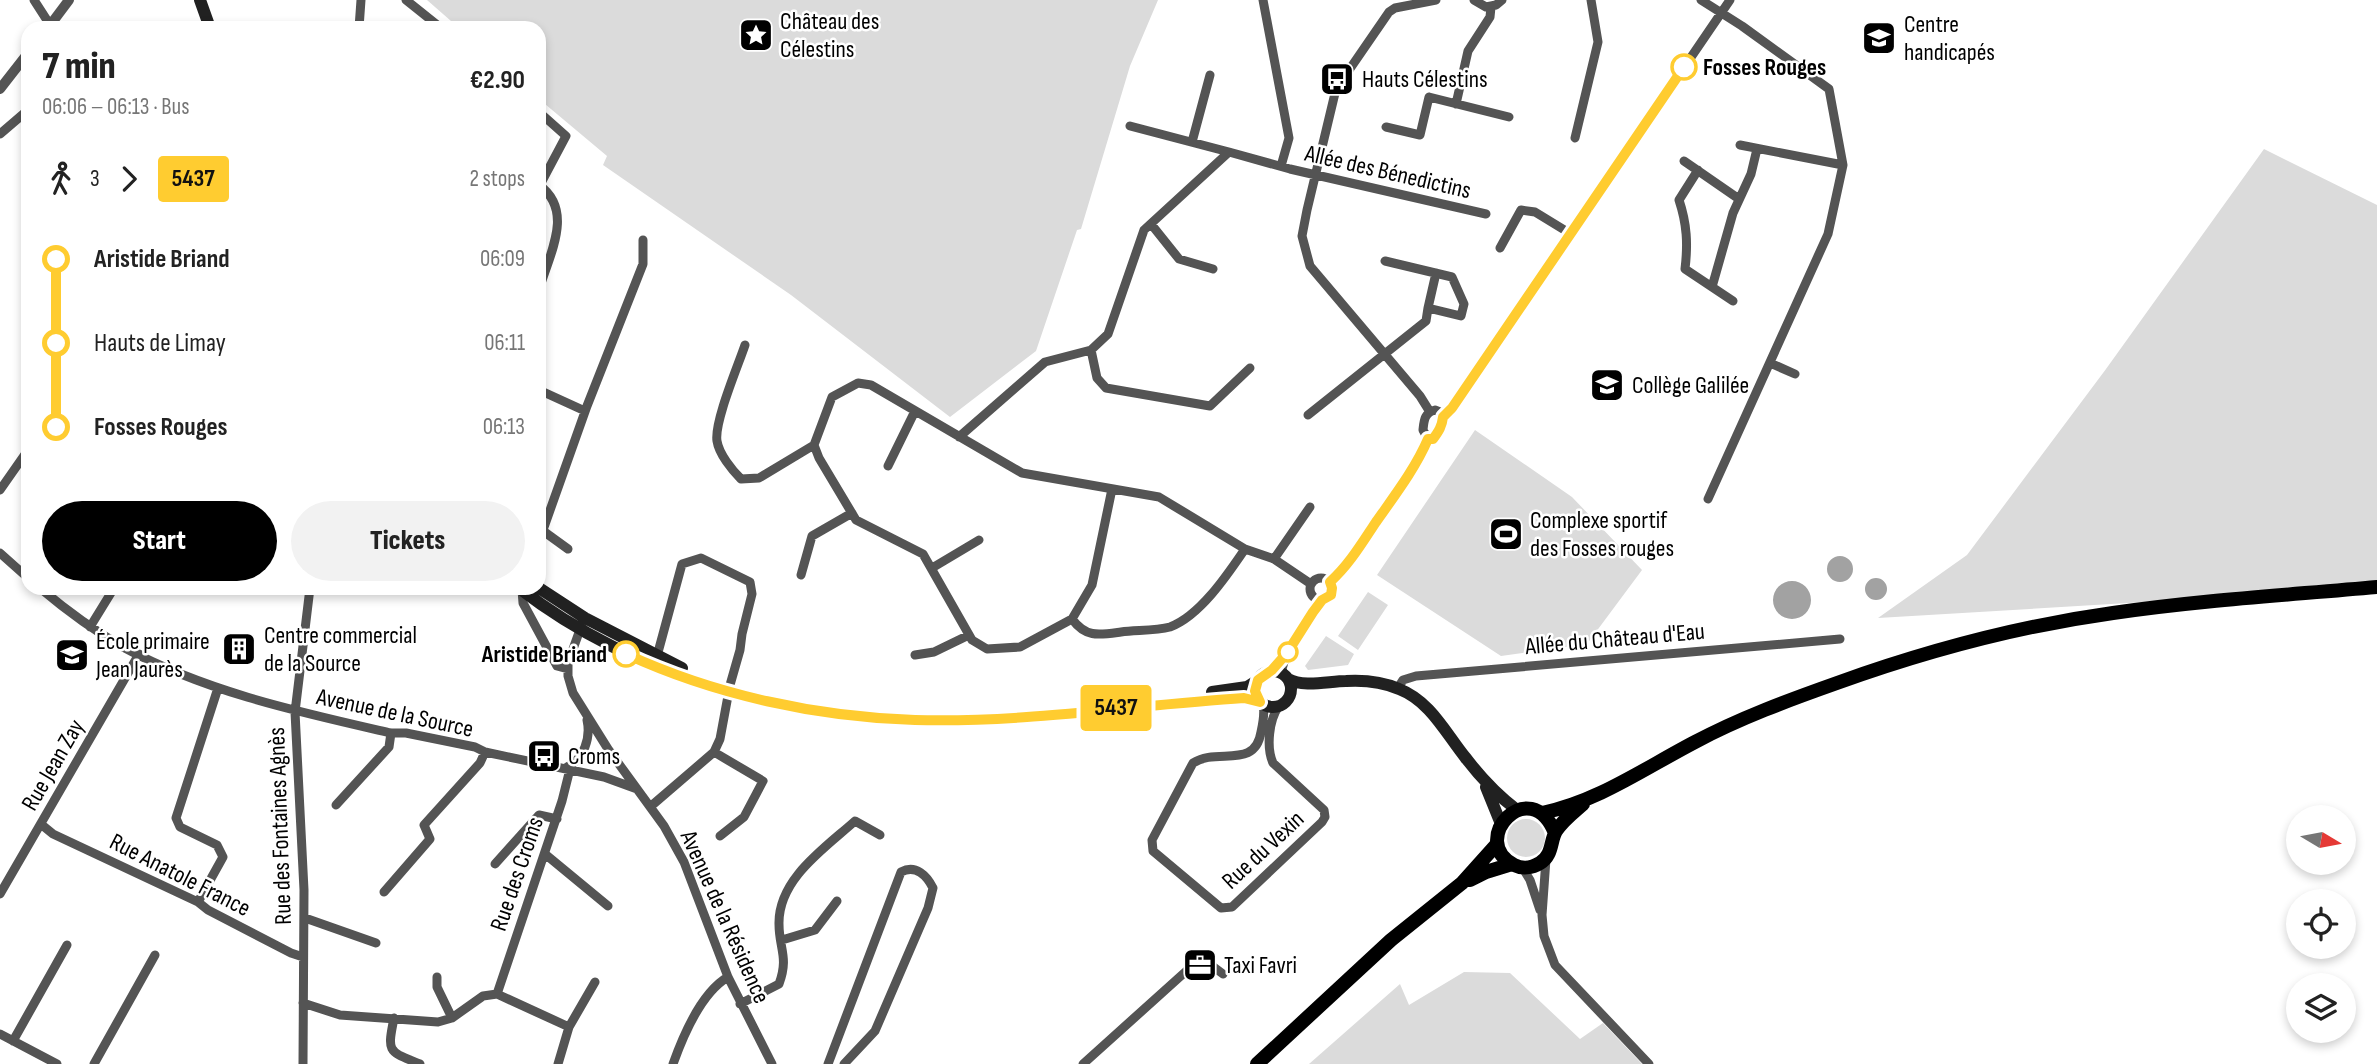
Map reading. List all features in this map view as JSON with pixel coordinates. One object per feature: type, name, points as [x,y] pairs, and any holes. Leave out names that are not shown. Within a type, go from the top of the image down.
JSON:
[{"type":"main road","points":[[200,0],[207,21]]},
{"type":"main road","points":[[1542,813],[1590,798],[1698,740],[1766,710],[1910,658],[1983,637],[2112,613],[2377,587]]},
{"type":"main road","points":[[546,594],[582,624],[729,688],[845,708],[944,713],[1033,710],[1247,687],[1270,671],[1299,683],[1350,680],[1398,688],[1428,708],[1483,780],[1517,810]]},
{"type":"main road","points":[[531,595],[582,624],[629,656],[729,688],[827,711],[916,720],[1012,718],[1244,698],[1271,707],[1300,692],[1370,682]]},
{"type":"main road","points":[[1283,702],[1291,691],[1286,677]]},
{"type":"main road","points":[[1258,680],[1255,691],[1262,703]]},
{"type":"main road","points":[[1483,780],[1501,824]]},
{"type":"main road","points":[[1555,833],[1542,813],[1533,809],[1517,810],[1508,815],[1501,824],[1497,844],[1505,859],[1517,865],[1531,867],[1547,857],[1555,833],[1590,798]]},
{"type":"main road","points":[[1258,1064],[1391,940],[1462,883],[1497,844]]},
{"type":"main road","points":[[1462,883],[1486,872],[1517,865]]},
{"type":"street","points":[[34,0],[46,21]]},
{"type":"street","points":[[54,21],[69,0]]},
{"type":"street","points":[[359,21],[360,0]]},
{"type":"street","points":[[406,0],[432,21]]},
{"type":"street","points":[[1263,0],[1289,138],[1281,166]]},
{"type":"street","points":[[1430,412],[1420,396],[1310,266],[1303,230],[1336,89],[1389,12],[1395,8],[1436,0]]},
{"type":"street","points":[[1474,0],[1480,6],[1491,7],[1502,0]]},
{"type":"street","points":[[1575,138],[1598,42],[1591,0]]},
{"type":"street","points":[[1701,0],[1829,89],[1843,166],[1828,234],[1708,499]]},
{"type":"street","points":[[1428,439],[1433,439],[1438,433],[1443,417],[1452,408],[1730,0]]},
{"type":"street","points":[[1456,104],[1468,51],[1490,16],[1491,7]]},
{"type":"street","points":[[0,89],[21,62]]},
{"type":"street","points":[[1192,142],[1210,75]]},
{"type":"street","points":[[1386,127],[1420,135],[1429,97],[1509,117]]},
{"type":"street","points":[[0,134],[21,116]]},
{"type":"street","points":[[546,118],[566,136],[546,172]]},
{"type":"street","name":"Allée des Bénedictins","points":[[1130,126],[1281,166],[1486,214]]},
{"type":"street","points":[[1740,145],[1843,166]]},
{"type":"street","points":[[1712,287],[1733,213],[1751,174],[1757,149]]},
{"type":"street","points":[[959,436],[1045,362],[1091,351],[1108,334],[1144,230],[1229,152]]},
{"type":"street","points":[[1684,161],[1740,199]]},
{"type":"street","points":[[1698,170],[1679,200],[1688,238],[1685,269],[1733,301]]},
{"type":"street","points":[[546,192],[555,200],[559,212],[558,226],[546,266]]},
{"type":"street","points":[[1500,248],[1521,210],[1535,212],[1571,234]]},
{"type":"street","points":[[1151,224],[1179,259],[1213,269]]},
{"type":"street","points":[[546,516],[643,264],[643,240]]},
{"type":"street","points":[[1384,261],[1452,277],[1464,304],[1461,316],[1428,308]]},
{"type":"street","points":[[1308,415],[1426,321],[1436,273]]},
{"type":"street","points":[[746,345],[719,424],[717,442],[733,471],[741,479],[759,478],[814,445],[832,397],[858,383],[871,385],[1022,473],[1159,497],[1245,549],[1275,559],[1311,584]]},
{"type":"street","points":[[1091,351],[1097,378],[1106,388],[1210,406],[1250,368]]},
{"type":"street","points":[[1770,363],[1795,374]]},
{"type":"street","points":[[546,393],[585,411]]},
{"type":"street","points":[[888,466],[915,411]]},
{"type":"street","points":[[1428,439],[1423,430],[1425,416],[1430,412],[1440,412],[1443,417]]},
{"type":"street","points":[[1330,582],[1343,570],[1402,485],[1428,439]]},
{"type":"street","points":[[814,445],[856,520],[923,554],[972,640],[986,649],[1020,647],[1072,619],[1092,585],[1112,489]]},
{"type":"street","points":[[0,490],[21,460]]},
{"type":"street","points":[[1275,559],[1310,507]]},
{"type":"street","points":[[801,575],[812,536],[852,513]]},
{"type":"street","points":[[546,533],[568,549]]},
{"type":"street","points":[[932,568],[979,540]]},
{"type":"street","points":[[1072,619],[1080,631],[1097,635],[1170,626],[1200,607],[1245,549]]},
{"type":"street","points":[[0,553],[21,572]]},
{"type":"street","points":[[650,807],[714,752],[720,739],[729,688],[752,594],[750,582],[701,558],[682,564],[657,656]]},
{"type":"street","points":[[1322,600],[1313,597],[1311,584],[1320,578],[1330,582]]},
{"type":"street","points":[[1270,671],[1287,653],[1322,600],[1332,592],[1330,582]]},
{"type":"street","name":"Avenue de la Source","points":[[49,595],[90,627],[139,654],[177,673],[218,688],[295,712],[391,733],[406,733],[475,747],[485,752],[604,777]]},
{"type":"street","points":[[90,627],[110,595]]},
{"type":"street","name":"Rue des Fontaines Agnès","points":[[303,1064],[304,918],[295,712],[309,595]]},
{"type":"street","points":[[522,595],[523,603],[557,666],[568,669]]},
{"type":"street","points":[[582,624],[569,657],[568,669],[573,693],[614,757],[615,771],[611,776],[604,777]]},
{"type":"street","points":[[915,655],[933,652],[969,635]]},
{"type":"street","name":"Allée du Château d'Eau","points":[[1398,688],[1403,680],[1416,676],[1840,639]]},
{"type":"street","points":[[1286,677],[1283,666],[1287,653]]},
{"type":"street","name":"Rue Jean Zay","points":[[0,894],[139,654]]},
{"type":"street","points":[[198,902],[223,857],[217,845],[180,827],[176,818],[218,688]]},
{"type":"street","name":"Rue du Vexin","points":[[1262,703],[1264,713],[1260,743],[1256,749],[1242,754],[1201,757],[1193,763],[1152,840],[1153,851],[1221,908],[1232,907],[1325,817],[1324,810],[1273,762],[1269,753],[1274,717],[1283,702]]},
{"type":"street","points":[[568,769],[580,754],[588,734],[587,717]]},
{"type":"street","points":[[336,805],[389,747],[391,733]]},
{"type":"street","points":[[580,754],[595,746],[608,749]]},
{"type":"street","points":[[384,892],[430,839],[424,825],[481,763],[485,752]]},
{"type":"street","points":[[714,752],[763,781],[744,817],[720,836]]},
{"type":"street","points":[[580,754],[579,767],[585,773]]},
{"type":"street","name":"Avenue de la Résidence","points":[[614,757],[664,826],[689,872],[728,977],[772,1064]]},
{"type":"street","name":"Rue des Croms","points":[[497,994],[557,818],[568,769]]},
{"type":"street","points":[[604,777],[637,789]]},
{"type":"street","points":[[495,864],[539,815],[557,818]]},
{"type":"street","points":[[740,1004],[779,984],[785,969],[779,926],[780,912],[786,895],[806,864],[855,821],[880,835]]},
{"type":"street","name":"Rue Anatole France","points":[[41,825],[53,834],[198,902],[208,910],[303,957]]},
{"type":"street","points":[[545,853],[608,906]]},
{"type":"street","points":[[1547,857],[1542,915],[1544,936],[1555,965],[1649,1064]]},
{"type":"street","points":[[1517,865],[1530,880],[1542,915]]},
{"type":"street","points":[[828,1064],[901,872],[907,869],[917,870],[928,877],[933,888],[928,908],[875,1031],[844,1064]]},
{"type":"street","points":[[782,940],[815,930],[837,901]]},
{"type":"street","points":[[304,918],[376,943]]},
{"type":"street","points":[[13,1041],[67,945]]},
{"type":"street","points":[[94,1064],[155,955]]},
{"type":"street","points":[[1083,1064],[1193,965],[1206,962],[1223,974]]},
{"type":"street","points":[[438,977],[437,986],[452,1018]]},
{"type":"street","points":[[673,1064],[682,1041],[712,988],[728,977]]},
{"type":"street","points":[[558,1064],[569,1027],[595,982]]},
{"type":"street","points":[[303,1003],[340,1015],[438,1022],[452,1018],[483,996],[497,994],[569,1027]]},
{"type":"street","points":[[394,1018],[390,1049],[395,1054],[420,1064]]},
{"type":"street","points":[[0,1034],[56,1064]]},
{"type":"shaded area","name":"Château des Célestins","points":[[427,0],[1158,0],[1130,66],[1081,229],[1077,230],[1036,351],[950,417],[791,295],[603,165],[607,156],[546,105],[546,21],[451,21]]},
{"type":"shaded area","points":[[2264,149],[2377,205],[2377,583],[2228,597],[1878,618],[1967,555],[2106,369]]},
{"type":"shaded area","name":"Complexe sportif des Fosses rouges","points":[[1475,430],[1572,497],[1642,570],[1587,644],[1501,656],[1377,575]]},
{"type":"shaded area","points":[[1840,556],[1849,560],[1853,569],[1849,578],[1840,582],[1831,578],[1827,569],[1831,560]]},
{"type":"shaded area","points":[[1876,578],[1884,581],[1887,589],[1884,597],[1876,600],[1868,597],[1865,589],[1868,581]]},
{"type":"shaded area","points":[[1792,581],[1806,586],[1811,600],[1806,614],[1792,619],[1778,614],[1773,600],[1778,586]]},
{"type":"shaded area","points":[[1368,592],[1388,605],[1358,650],[1338,636]]},
{"type":"shaded area","points":[[1326,636],[1354,654],[1348,665],[1308,670],[1305,666]]},
{"type":"shaded area","points":[[1526,819],[1539,825],[1545,838],[1539,851],[1526,857],[1513,851],[1507,838],[1513,825]]},
{"type":"shaded area","points":[[1464,972],[1510,973],[1580,1039],[1603,1023],[1642,1064],[1309,1064],[1400,984],[1409,1005]]},
{"type":"bus line","name":"5437","points":[[626,654],[695,681],[747,696],[827,711],[916,720],[1012,718],[1244,698],[1260,702],[1255,691],[1258,680],[1272,670],[1287,653],[1322,600],[1331,595],[1330,582],[1343,570],[1421,454],[1428,439],[1433,439],[1438,433],[1443,417],[1452,408],[1684,67]]},
{"type":"place","name":"Château des Célestins","points":[[756,35]]},
{"type":"place","name":"Centre handicapés","points":[[1879,38]]},
{"type":"place","name":"Fosses Rouges","points":[[1684,67]]},
{"type":"place","name":"Hauts Célestins","points":[[1337,79]]},
{"type":"place","name":"Collège Galilée","points":[[1607,385]]},
{"type":"place","name":"Complexe sportif des Fosses rouges","points":[[1506,534]]},
{"type":"place","name":"Centre commercial de la Source","points":[[239,649]]},
{"type":"place","name":"Aristide Briand","points":[[626,654]]},
{"type":"place","name":"École primaire Jean Jaurès","points":[[72,655]]},
{"type":"place","name":"Croms","points":[[544,756]]},
{"type":"place","name":"Taxi Favri","points":[[1200,965]]}]
